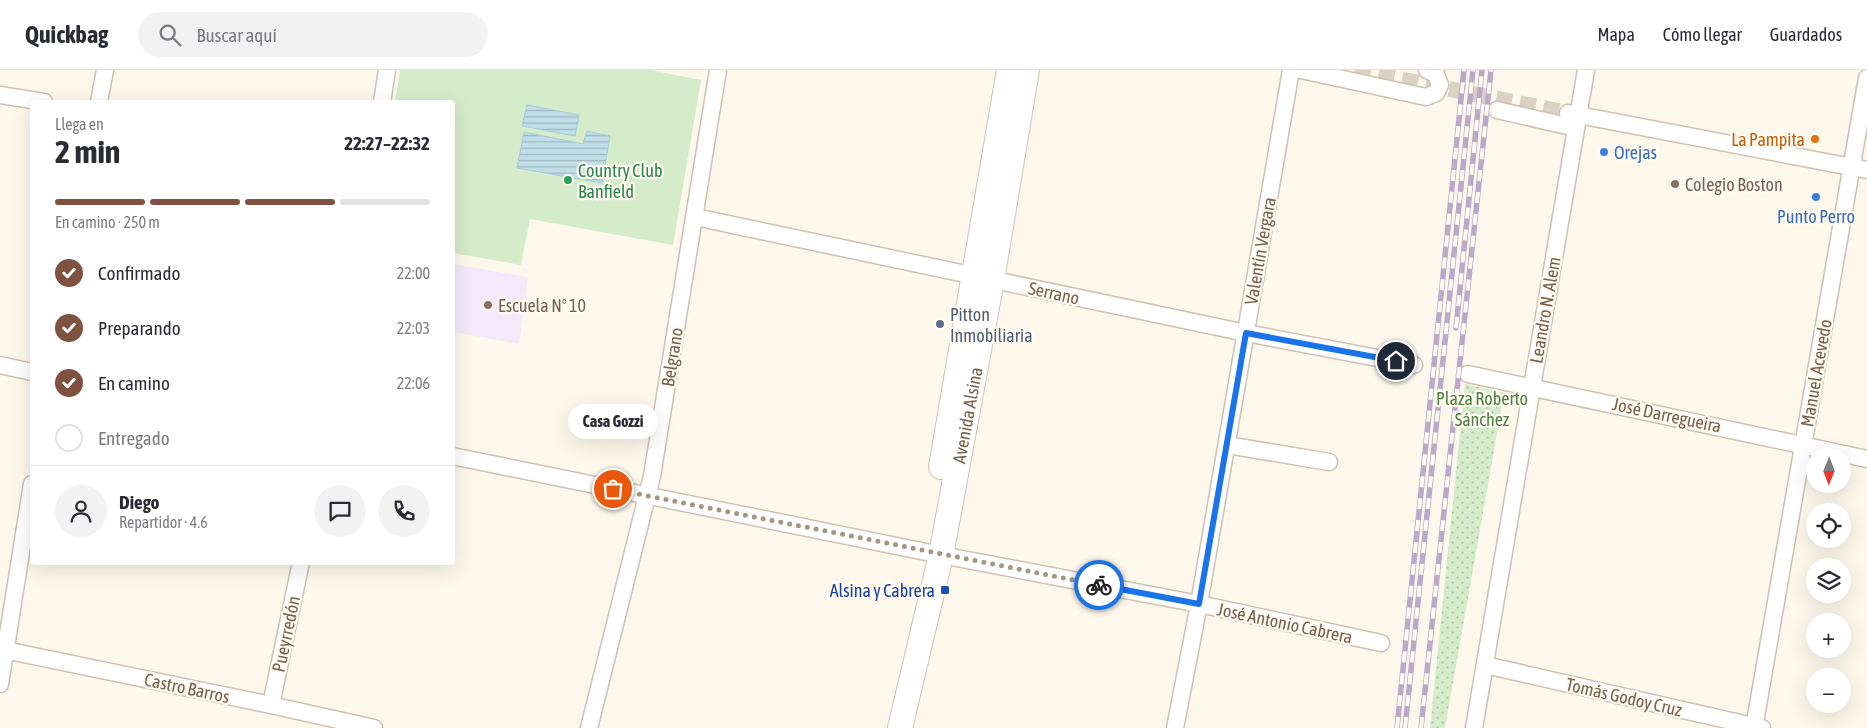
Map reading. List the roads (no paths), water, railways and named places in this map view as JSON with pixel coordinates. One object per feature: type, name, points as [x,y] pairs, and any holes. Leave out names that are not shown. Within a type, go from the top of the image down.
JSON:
[{"type":"main road","name":"Avenida Alsina","points":[[983,278],[1009,70]]},
{"type":"main road","name":"Avenida Alsina","points":[[900,728],[983,278],[1028,70]]},
{"type":"main road","name":"Avenida Alsina","points":[[884,728],[918,588],[933,554]]},
{"type":"street","points":[[99,100],[105,70]]},
{"type":"street","points":[[382,100],[387,70]]},
{"type":"street","name":"Belgrano","points":[[589,728],[648,497],[718,70]]},
{"type":"street","name":"Valentín Vergara","points":[[1176,728],[1227,445],[1290,70]]},
{"type":"street","points":[[1301,70],[1426,97],[1436,93],[1440,85],[1436,74],[1427,70]]},
{"type":"street","name":"Leandro N. Alem","points":[[1474,728],[1532,386],[1574,119],[1586,70]]},
{"type":"street","name":"Manuel Acevedo","points":[[1757,727],[1803,445],[1860,168],[1867,78]]},
{"type":"street","points":[[0,95],[31,100]]},
{"type":"street","points":[[1497,110],[1574,119],[1860,168]]},
{"type":"street","name":"Serrano","points":[[695,217],[1246,333],[1414,365]]},
{"type":"street","points":[[0,365],[30,372]]},
{"type":"street","name":"José Darregueira","points":[[1468,374],[1532,386],[1867,459]]},
{"type":"street","points":[[1227,445],[1329,462]]},
{"type":"street","name":"José Antonio Cabrera","points":[[455,457],[933,554],[1199,604],[1381,643]]},
{"type":"street","points":[[0,684],[3,650],[30,495]]},
{"type":"street","name":"Pueyrredón","points":[[271,704],[300,565]]},
{"type":"street","name":"Castro Barros","points":[[3,650],[271,704],[303,720],[374,728]]},
{"type":"street","name":"Tomás Godoy Cruz","points":[[1485,665],[1757,727]]},
{"type":"water","points":[[527,105],[579,115],[575,136],[522,126]]},
{"type":"water","points":[[587,131],[610,136],[602,183],[517,168],[524,132],[583,144]]},
{"type":"tunnel","points":[[1355,70],[1568,113]]},
{"type":"railway","points":[[1397,728],[1464,70]]},
{"type":"railway","points":[[1405,728],[1473,70]]},
{"type":"railway","points":[[1456,328],[1482,70]]},
{"type":"railway","points":[[1421,728],[1491,70]]},
{"type":"place","name":"La Pampita","points":[[1815,139]]},
{"type":"place","name":"Orejas","points":[[1604,152]]},
{"type":"place","name":"Country Club Banfield","points":[[568,180]]},
{"type":"place","name":"Colegio Boston","points":[[1675,184]]},
{"type":"place","name":"Punto Perro","points":[[1816,197]]},
{"type":"place","name":"Escuela Nº 10","points":[[488,305]]},
{"type":"place","name":"Pitton Inmobiliaria","points":[[940,324]]},
{"type":"place","name":"Casa Gozzi","points":[[613,489]]},
{"type":"place","name":"Alsina y Cabrera","points":[[945,590]]},
{"type":"park label","name":"Plaza Roberto Sánchez","points":[[1482,408]]}]
